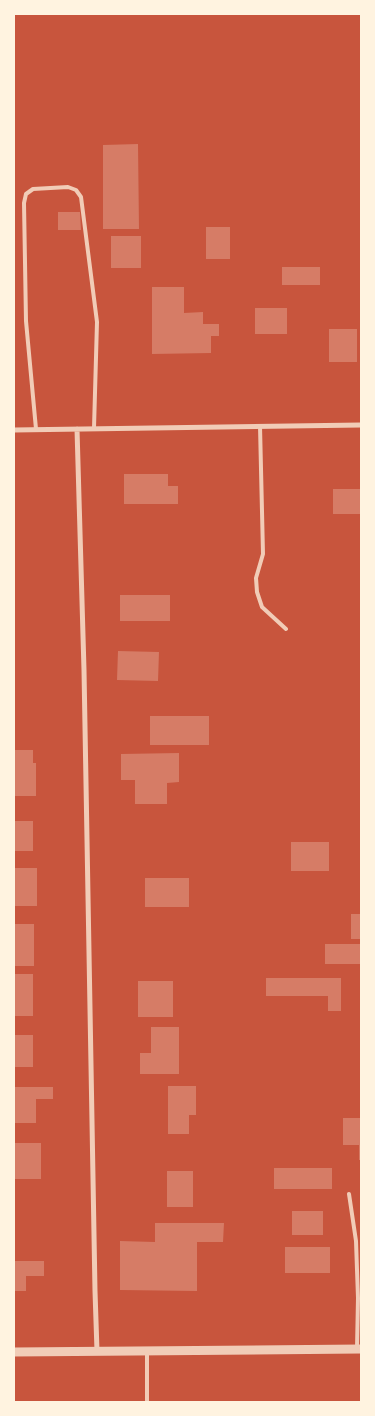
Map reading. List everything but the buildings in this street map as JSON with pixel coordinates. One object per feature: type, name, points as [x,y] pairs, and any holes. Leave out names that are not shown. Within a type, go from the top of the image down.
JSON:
[{"type":"street","points":[[14,430],[361,425]]},
{"type":"street","points":[[77,429],[84,670],[97,1351]]},
{"type":"street","points":[[14,1352],[359,1349]]},
{"type":"lane","points":[[36,430],[26,321],[24,203],[26,194],[32,189],[68,187],[76,190],[81,197],[97,322],[94,428]]},
{"type":"lane","points":[[260,426],[263,554],[256,578],[257,592],[262,607],[286,629]]},
{"type":"lane","points":[[349,1194],[356,1241],[359,1349]]},
{"type":"lane","points":[[147,1350],[147,1402]]}]
